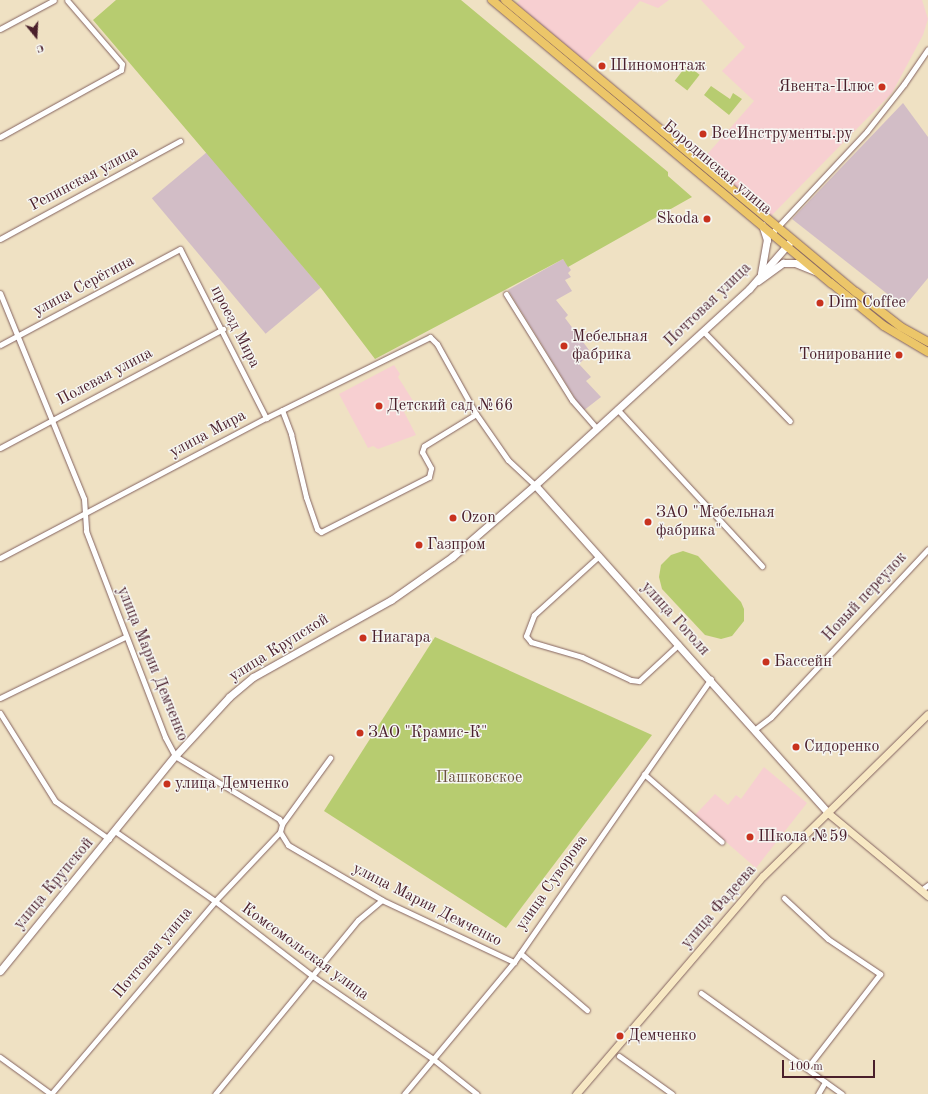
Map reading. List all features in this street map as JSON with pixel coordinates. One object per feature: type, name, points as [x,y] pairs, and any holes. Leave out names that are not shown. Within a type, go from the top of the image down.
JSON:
[{"type":"main road","name":"Бородинская улица","points":[[492,0],[761,223],[775,230]]},
{"type":"main road","name":"Бородинская улица","points":[[505,0],[789,242],[890,319],[928,342]]},
{"type":"main road","name":"Бородинская улица","points":[[789,242],[818,272],[884,326],[928,352]]},
{"type":"main road","name":"улица Фадеева","points":[[576,1094],[763,876],[928,714]]},
{"type":"main road","name":"улица Гоголя","points":[[828,813],[928,896]]},
{"type":"street","points":[[0,29],[54,0]]},
{"type":"street","points":[[0,137],[116,74],[122,64],[67,0]]},
{"type":"street","points":[[775,230],[867,131],[904,85],[928,49]]},
{"type":"street","name":"Репинская улица","points":[[0,239],[180,141]]},
{"type":"street","points":[[760,274],[767,240],[761,223]]},
{"type":"street","name":"Почтовая улица","points":[[535,485],[749,289],[760,274],[789,242]]},
{"type":"street","name":"проезд Мира","points":[[180,249],[266,418]]},
{"type":"street","name":"улица Серёгина","points":[[0,345],[180,249]]},
{"type":"street","points":[[749,289],[783,263],[795,263],[818,272]]},
{"type":"street","name":"улица Марии Демченко","points":[[0,293],[19,335],[84,499],[86,531],[125,637],[165,737],[175,756],[278,819],[282,824]]},
{"type":"street","points":[[506,294],[572,400],[596,428]]},
{"type":"street","name":"Полевая улица","points":[[0,448],[222,329]]},
{"type":"street","points":[[704,331],[790,421]]},
{"type":"street","name":"улица Мира","points":[[0,558],[266,418],[430,337]]},
{"type":"street","name":"улица Гоголя","points":[[430,337],[437,344],[476,414],[511,464],[535,485],[711,679],[828,813]]},
{"type":"street","points":[[617,409],[762,566]]},
{"type":"street","points":[[282,410],[292,434],[317,529],[326,531],[429,477],[431,468],[422,452],[424,446],[476,414]]},
{"type":"street","name":"улица Крупской","points":[[0,971],[116,832],[175,756],[229,696],[253,677],[391,600],[431,573],[535,485]]},
{"type":"street","name":"Новый переулок","points":[[754,730],[770,717],[928,549]]},
{"type":"street","points":[[599,556],[534,615],[526,636],[531,642],[582,657],[631,680],[639,681],[679,644]]},
{"type":"street","points":[[0,698],[125,637]]},
{"type":"street","name":"улица Суворова","points":[[404,1094],[520,954],[711,679]]},
{"type":"street","points":[[0,713],[55,801],[110,839]]},
{"type":"street","points":[[280,832],[282,824],[330,758]]},
{"type":"street","points":[[644,774],[722,842]]},
{"type":"street","name":"Комсомольская улица","points":[[116,832],[216,901],[311,975],[433,1059],[477,1094]]},
{"type":"street","name":"Почтовая улица","points":[[51,1094],[216,901],[280,832]]},
{"type":"street","name":"улица Марии Демченко","points":[[280,832],[288,845],[382,900],[514,962]]},
{"type":"street","points":[[921,890],[928,885]]},
{"type":"street","points":[[784,898],[828,939],[880,974],[807,1068]]},
{"type":"street","points":[[215,1094],[311,975],[358,920],[382,900]]},
{"type":"street","points":[[520,954],[587,1010]]},
{"type":"street","points":[[701,993],[842,1094]]},
{"type":"street","points":[[619,1056],[672,1094]]},
{"type":"street","points":[[0,1057],[51,1094]]},
{"type":"street","points":[[818,1094],[825,1082]]},
{"type":"shaded area","points":[[520,0],[669,0],[658,8],[640,1],[586,62],[516,4]]},
{"type":"shaded area","points":[[701,0],[922,0],[928,19],[923,35],[892,93],[771,216],[703,159],[754,101],[722,71],[745,47]]},
{"type":"shaded area","points":[[903,103],[928,137],[928,278],[904,307],[792,219]]},
{"type":"shaded area","points":[[207,152],[321,288],[266,334],[152,198]]},
{"type":"shaded area","points":[[563,259],[571,270],[568,273],[571,277],[565,280],[572,291],[556,300],[568,315],[565,318],[589,350],[581,357],[583,360],[579,364],[591,377],[586,381],[601,397],[583,411],[508,290]]},
{"type":"shaded area","name":"Детский сад №66","points":[[394,365],[400,374],[398,377],[415,404],[404,412],[416,435],[378,449],[373,446],[368,448],[339,394]]},
{"type":"shaded area","name":"Школа №59","points":[[764,767],[807,803],[756,868],[695,815],[715,794],[728,805],[736,795],[741,799]]},
{"type":"green space","points":[[116,0],[461,0],[668,172],[668,176],[692,197],[568,267],[563,259],[375,359],[321,288],[93,20]]},
{"type":"green space","points":[[687,65],[700,75],[687,91],[675,81]]},
{"type":"green space","points":[[711,86],[730,99],[733,93],[742,99],[729,115],[704,95]]},
{"type":"green space","points":[[683,551],[698,556],[741,602],[744,609],[744,621],[732,636],[721,639],[705,635],[662,589],[659,577],[661,565],[671,555]]},
{"type":"green space","name":"Пашковское","points":[[435,637],[652,735],[506,928],[324,811]]},
{"type":"place","name":"Шиномонтаж","points":[[602,66]]},
{"type":"place","name":"Явента-Плюс","points":[[882,87]]},
{"type":"place","name":"ВсеИнструменты.ру","points":[[703,134]]},
{"type":"place","name":"Skoda","points":[[707,219]]},
{"type":"place","name":"Dim Coffee","points":[[820,303]]},
{"type":"place","name":"Мебельная фабрика","points":[[564,346]]},
{"type":"place","name":"Тонирование","points":[[899,355]]},
{"type":"place","name":"Детский сад №66","points":[[379,406]]},
{"type":"place","name":"Ozon","points":[[453,518]]},
{"type":"place","name":"ЗАО \"Мебельная фабрика\"","points":[[648,522]]},
{"type":"place","name":"Газпром","points":[[419,545]]},
{"type":"place","name":"Ниагара","points":[[363,638]]},
{"type":"place","name":"Бассейн","points":[[766,662]]},
{"type":"place","name":"ЗАО \"Крамис-К\"","points":[[360,733]]},
{"type":"place","name":"Сидоренко","points":[[796,747]]},
{"type":"place","name":"улица Демченко","points":[[167,784]]},
{"type":"place","name":"Школа №59","points":[[750,837]]},
{"type":"place","name":"Демченко","points":[[620,1036]]}]
